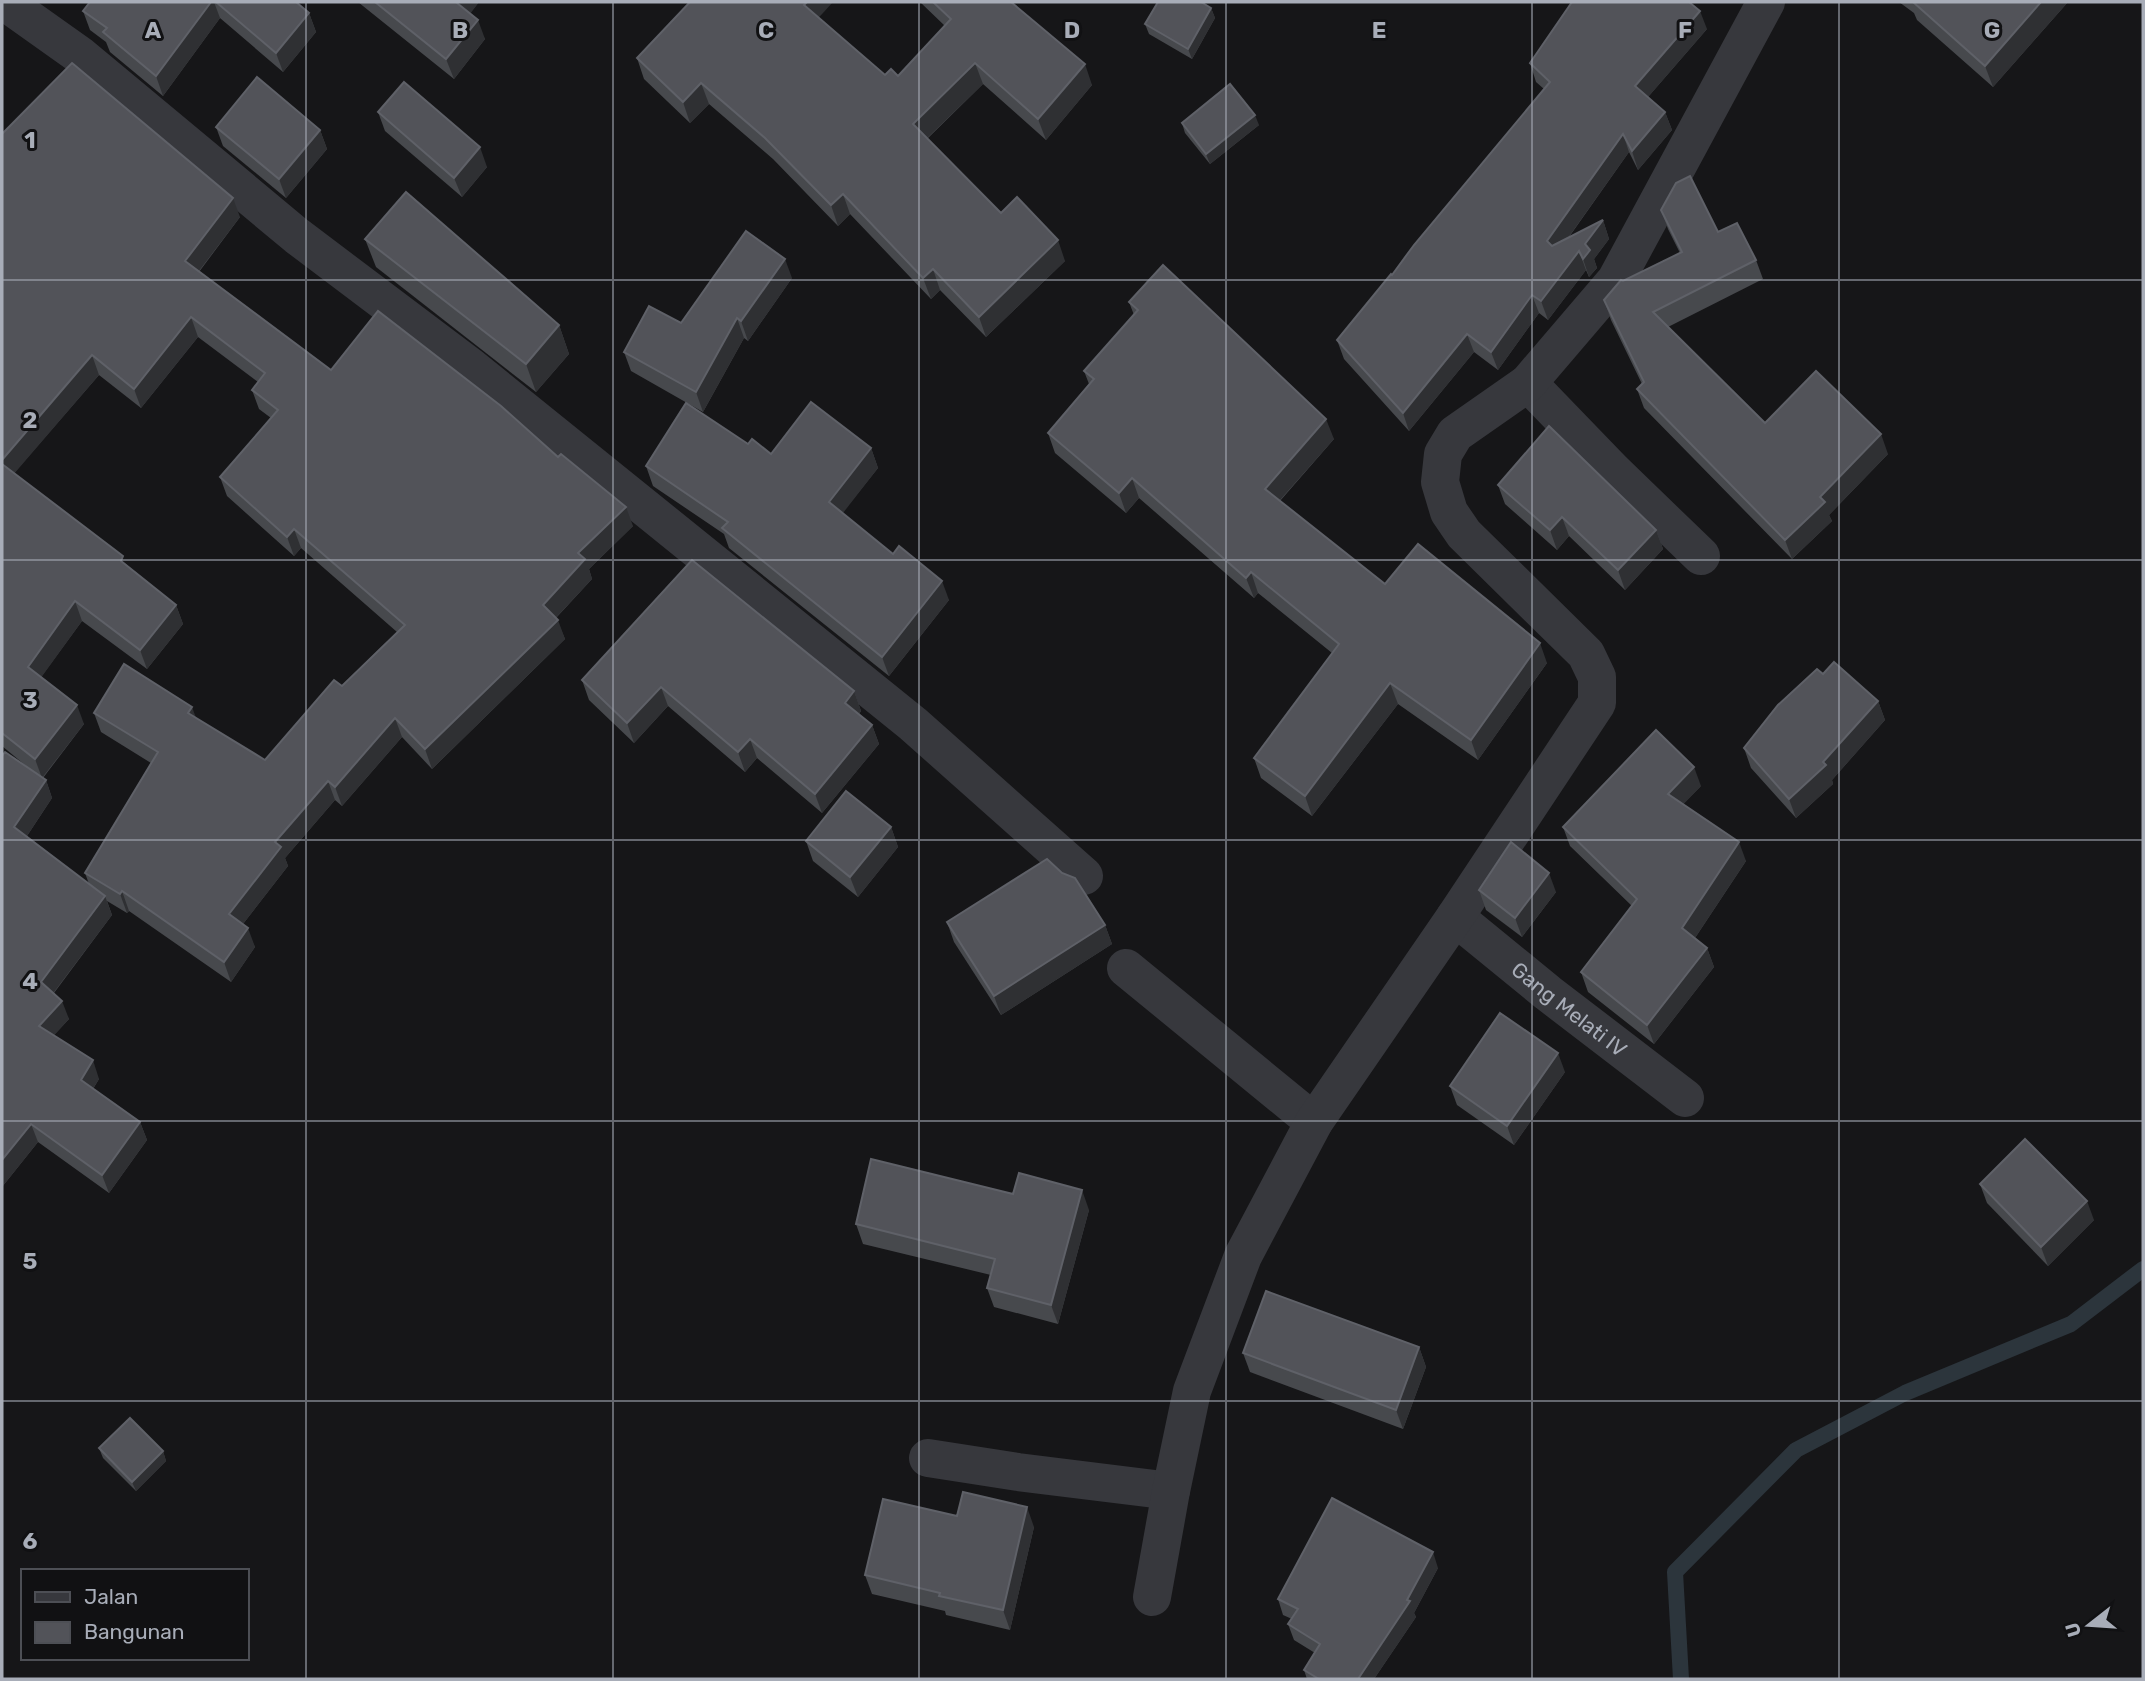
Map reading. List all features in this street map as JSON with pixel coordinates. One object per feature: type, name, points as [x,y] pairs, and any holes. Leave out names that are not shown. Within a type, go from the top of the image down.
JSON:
[{"type":"street","points":[[5,2],[81,56],[298,236],[472,368],[913,724],[1084,876]]},
{"type":"street","points":[[1152,1597],[1192,1391],[1242,1256],[1314,1122],[1455,917],[1597,703],[1597,677],[1586,654],[1464,534],[1449,512],[1440,482],[1443,454],[1455,434],[1528,383],[1616,280],[1766,2]]},
{"type":"street","points":[[1528,383],[1613,471],[1701,556]]},
{"type":"street","name":"Gang Melati IV","points":[[1455,917],[1548,993],[1685,1098]]},
{"type":"street","points":[[1126,968],[1314,1122]]},
{"type":"street","points":[[928,1458],[1171,1491]]},
{"type":"building","points":[[90,2],[211,2],[156,76],[103,32],[107,28],[83,11]]},
{"type":"building","points":[[216,2],[296,2],[309,13],[276,53]]},
{"type":"building","points":[[375,2],[458,2],[478,20],[446,59]]},
{"type":"building","points":[[690,2],[807,2],[804,5],[885,75],[891,69],[898,76],[951,19],[933,2],[1011,2],[1085,64],[1038,119],[975,63],[913,124],[1001,213],[1017,197],[1058,240],[979,317],[933,269],[923,278],[843,194],[831,205],[765,138],[701,83],[683,102],[637,58]]},
{"type":"building","points":[[1158,2],[1201,2],[1211,8],[1188,49],[1145,24]]},
{"type":"building","points":[[1572,2],[1689,2],[1700,11],[1635,86],[1665,112],[1632,151],[1623,134],[1547,241],[1552,246],[1603,220],[1585,244],[1590,250],[1583,259],[1579,251],[1541,301],[1532,295],[1491,352],[1467,334],[1403,413],[1337,340],[1550,82],[1530,63]]},
{"type":"building","points":[[1913,2],[2041,2],[1985,66]]},
{"type":"building","points":[[72,63],[233,198],[185,261],[331,370],[378,311],[501,406],[558,457],[561,454],[626,507],[578,553],[585,559],[543,605],[558,620],[425,749],[395,718],[335,787],[328,781],[275,842],[281,847],[229,914],[248,928],[224,962],[122,891],[120,894],[85,873],[158,752],[94,713],[124,664],[192,707],[188,713],[265,760],[334,680],[342,686],[405,625],[294,529],[287,537],[220,477],[278,410],[252,390],[265,373],[191,317],[134,389],[92,355],[2,460],[2,134]]},
{"type":"building","points":[[257,77],[320,130],[279,179],[216,127]]},
{"type":"building","points":[[404,82],[480,147],[454,178],[378,112]]},
{"type":"building","points":[[1230,84],[1255,115],[1206,154],[1182,123]]},
{"type":"building","points":[[1690,176],[1718,232],[1737,223],[1756,260],[1653,312],[1765,423],[1816,371],[1881,434],[1820,497],[1825,502],[1785,540],[1637,389],[1644,382],[1604,300],[1621,280],[1682,252],[1661,210],[1676,183]]},
{"type":"building","points":[[406,192],[559,325],[526,364],[365,239]]},
{"type":"building","points":[[746,231],[785,259],[741,321],[737,318],[696,392],[624,352],[649,306],[681,323]]},
{"type":"building","points":[[1163,265],[1326,419],[1265,489],[1385,584],[1418,544],[1540,643],[1471,740],[1390,683],[1305,796],[1254,758],[1339,644],[1251,572],[1246,578],[1132,478],[1119,493],[1048,433],[1094,379],[1084,371],[1138,310],[1129,302]]},
{"type":"building","points":[[811,402],[871,448],[829,502],[893,554],[899,546],[942,581],[882,657],[722,528],[728,522],[646,466],[686,403],[748,444],[752,439],[771,454]]},
{"type":"building","points":[[1549,426],[1656,530],[1618,570],[1562,517],[1550,530],[1498,485]]},
{"type":"building","points":[[2,464],[123,556],[121,561],[176,605],[140,650],[75,601],[28,667],[77,705],[35,759],[2,733]]},
{"type":"building","points":[[692,560],[854,691],[845,703],[872,725],[815,794],[750,739],[738,752],[661,687],[627,723],[582,680]]},
{"type":"building","points":[[1834,662],[1878,701],[1823,762],[1826,765],[1789,799],[1744,748],[1778,705],[1817,669],[1823,674]]},
{"type":"building","points":[[1656,730],[1694,767],[1668,794],[1739,842],[1682,928],[1707,948],[1647,1025],[1581,972],[1637,899],[1563,827]]},
{"type":"building","points":[[5,752],[46,780],[14,827],[105,896],[41,982],[62,1001],[39,1026],[93,1060],[81,1080],[140,1122],[102,1175],[31,1124],[2,1160],[2,756]]},
{"type":"building","points":[[846,791],[891,827],[850,877],[806,841]]},
{"type":"building","points":[[1511,842],[1549,873],[1515,918],[1479,890]]},
{"type":"building","points":[[1047,859],[1062,873],[1075,878],[1105,925],[994,996],[947,922]]},
{"type":"building","points":[[1500,1013],[1558,1053],[1507,1126],[1450,1086]]},
{"type":"building","points":[[2025,1139],[2087,1201],[2041,1247],[1980,1184]]},
{"type":"building","points":[[871,1159],[1013,1194],[1019,1173],[1082,1190],[1051,1305],[987,1288],[995,1259],[856,1224]]},
{"type":"building","points":[[1266,1291],[1419,1347],[1396,1410],[1243,1353]]},
{"type":"building","points":[[130,1418],[163,1451],[132,1482],[99,1448]]},
{"type":"building","points":[[963,1492],[1027,1507],[1003,1610],[939,1596],[940,1593],[865,1575],[883,1499],[957,1516]]},
{"type":"building","points":[[1332,1498],[1433,1552],[1407,1600],[1410,1601],[1358,1679],[1319,1679],[1304,1670],[1320,1644],[1288,1624],[1298,1609],[1278,1599]]},
{"type":"waterway","points":[[1681,1679],[1675,1572],[1796,1450],[1905,1393],[2071,1324],[2143,1269]]}]
